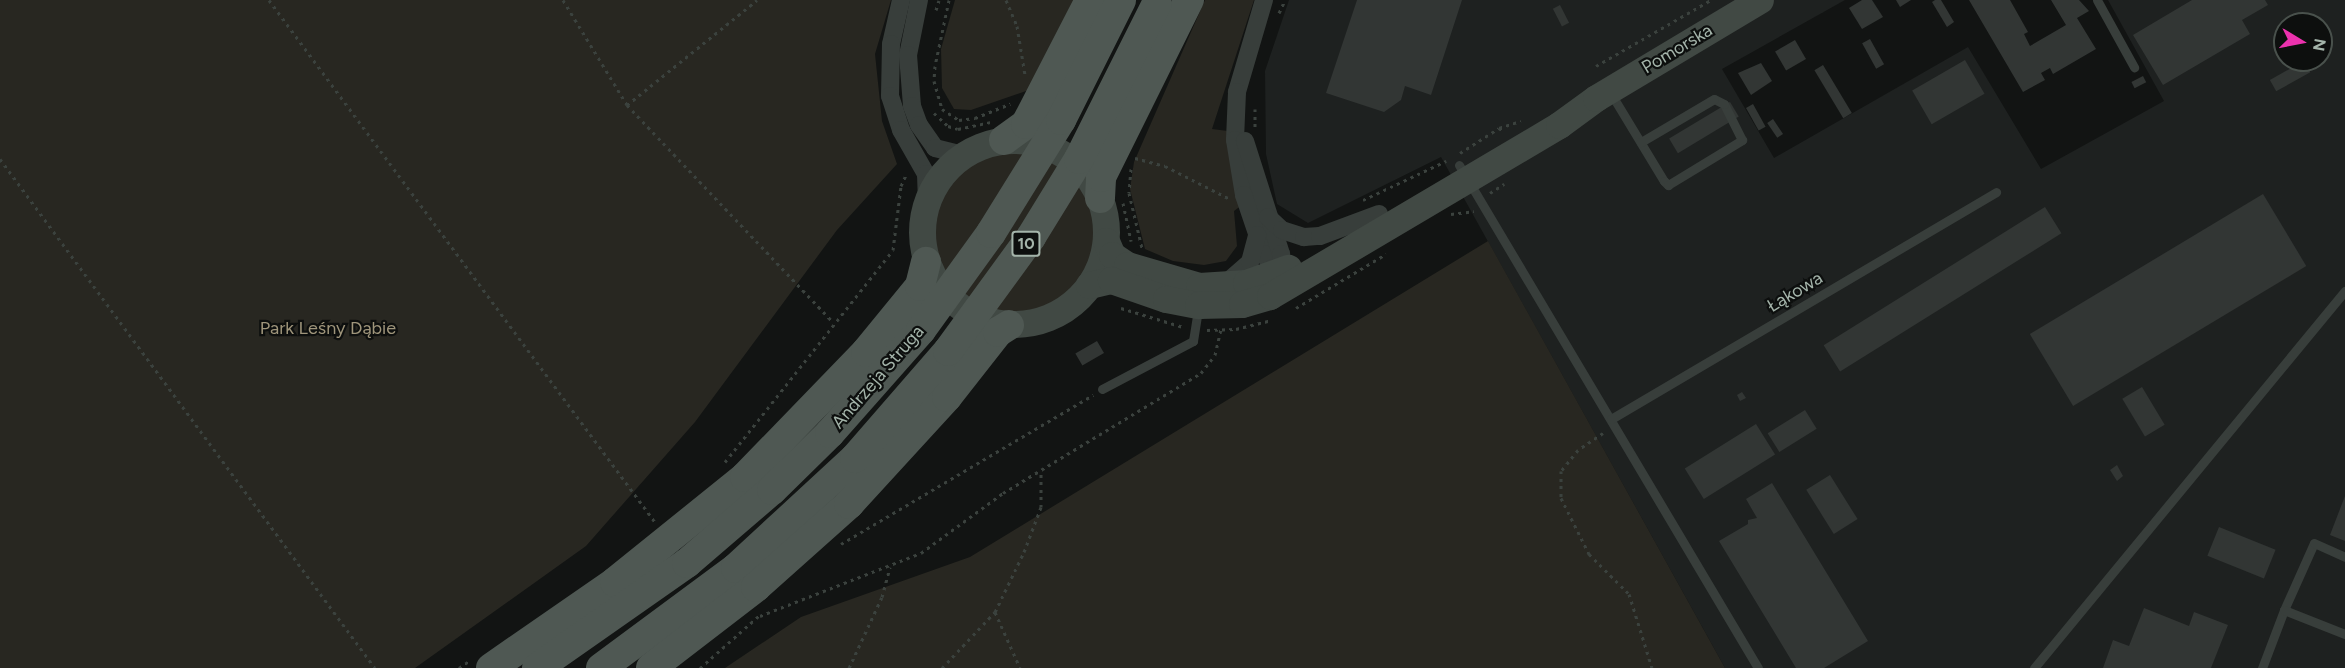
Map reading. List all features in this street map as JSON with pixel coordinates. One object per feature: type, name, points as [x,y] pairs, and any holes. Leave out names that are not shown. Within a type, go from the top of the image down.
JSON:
[{"type":"main road","points":[[1008,122],[1090,0]]},
{"type":"main road","name":"Andrzeja Struga","points":[[537,668],[626,609],[694,557],[772,490],[830,433],[921,330],[991,233],[1061,120],[1121,0]]},
{"type":"main road","points":[[1110,196],[1101,177],[1189,0]]},
{"type":"main road","name":"Andrzeja Struga","points":[[601,668],[736,568],[855,458],[948,351],[1031,237],[1079,159],[1158,2]]},
{"type":"main road","points":[[485,661],[615,582],[752,470],[824,399],[874,343],[920,286],[926,262]]},
{"type":"main road","points":[[651,668],[756,587],[849,504],[947,398],[998,332],[1009,325]]},
{"type":"street","points":[[901,0],[891,44],[889,84],[898,123],[927,179],[927,199],[921,234],[926,262],[940,288],[960,308],[981,319],[1009,325],[1054,315],[1074,303],[1098,270],[1106,241],[1110,196],[1062,153],[1035,142],[1008,122],[963,155],[942,174],[927,199]]},
{"type":"street","points":[[919,0],[907,75],[919,125],[932,145],[945,153],[963,155]]},
{"type":"street","points":[[1264,0],[1242,70],[1236,101],[1235,146],[1285,288]]},
{"type":"street","name":"Pomorska","points":[[1106,241],[1124,274],[1166,299],[1203,307],[1242,304],[1285,288],[1469,181],[1527,125],[1602,94],[1760,0]]},
{"type":"street","name":"Pomorska","points":[[1261,223],[1304,237],[1320,236],[1367,209],[1469,181]]},
{"type":"street","name":"Pomorska","points":[[1285,288],[1367,209]]},
{"type":"street","points":[[1203,307],[1250,262],[1261,223]]},
{"type":"street","name":"Pomorska","points":[[1089,285],[1124,274]]},
{"type":"lane","points":[[2097,0],[2134,67]]},
{"type":"lane","points":[[1602,94],[1641,142],[1668,185],[1742,140],[1724,104],[1714,99],[1641,142]]},
{"type":"lane","points":[[1469,181],[1758,668]]},
{"type":"lane","name":"Łąkowa","points":[[1613,422],[1996,192]]},
{"type":"lane","points":[[2034,668],[2345,291]]},
{"type":"lane","points":[[1102,389],[1193,341],[1203,307]]},
{"type":"lane","points":[[2262,668],[2284,610],[2314,543],[2345,557]]},
{"type":"lane","points":[[2284,610],[2345,634]]},
{"type":"path","points":[[269,0],[658,525],[665,520]]},
{"type":"path","points":[[563,0],[627,105],[833,322]]},
{"type":"path","points":[[627,105],[758,0]]},
{"type":"path","points":[[934,17],[939,0]]},
{"type":"path","points":[[1006,0],[1020,37],[1026,86]]},
{"type":"path","points":[[1278,15],[1285,0]]},
{"type":"path","points":[[1596,66],[1711,0]]},
{"type":"path","points":[[1256,99],[1256,134]]},
{"type":"path","points":[[933,111],[948,126],[970,128],[1008,122]]},
{"type":"path","points":[[932,145],[948,126]]},
{"type":"path","points":[[1367,209],[1375,192],[1422,176],[1499,128],[1503,131]]},
{"type":"path","points":[[1127,158],[1165,166],[1232,201],[1230,194]]},
{"type":"path","points":[[0,159],[375,668]]},
{"type":"path","points":[[722,466],[833,322],[892,250],[901,186],[918,161]]},
{"type":"path","points":[[1443,219],[1469,181]]},
{"type":"path","points":[[1110,196],[1133,248],[1115,300],[1121,308],[1156,322],[1203,307],[1221,330]]},
{"type":"path","points":[[1221,330],[1262,324],[1285,288],[1390,250]]},
{"type":"path","points":[[760,616],[890,567],[944,538],[986,504],[1202,373],[1215,355],[1221,321]]},
{"type":"path","points":[[831,550],[1102,389]]},
{"type":"path","points":[[1613,422],[1578,450],[1561,471],[1561,498],[1589,554],[1629,594],[1652,668]]},
{"type":"path","points":[[942,668],[994,612],[1041,507],[1041,470]]},
{"type":"path","points":[[849,668],[882,597],[890,567]]},
{"type":"path","points":[[700,668],[760,616],[766,608]]},
{"type":"path","points":[[994,612],[1020,668]]},
{"type":"path","points":[[459,668],[485,661]]},
{"type":"shaded area","points":[[1289,0],[1845,0],[1722,69],[1774,158],[1968,47],[2041,169],[2164,101],[2108,0],[2345,0],[2345,668],[1725,668],[1441,157],[1308,223],[1277,204],[1266,154],[1265,71]]},
{"type":"green space","name":"Park Leśny Dąbie","points":[[0,0],[891,0],[875,54],[882,121],[897,164],[837,230],[695,422],[586,546],[415,668],[0,668]]},
{"type":"green space","points":[[955,0],[1078,0],[1032,89],[971,110],[954,109],[942,88],[941,49]]},
{"type":"green space","points":[[1205,0],[1254,0],[1212,129],[1228,131],[1242,205],[1234,211],[1237,246],[1226,261],[1204,265],[1173,261],[1145,249],[1130,189],[1134,162]]},
{"type":"green space","points":[[1013,150],[1044,156],[1071,174],[1089,201],[1095,232],[1089,263],[1071,290],[1044,308],[1013,314],[982,308],[955,290],[937,263],[931,232],[937,201],[955,174],[982,156]]},
{"type":"green space","points":[[1488,241],[1725,668],[725,668],[801,617],[970,557]]},
{"type":"building","points":[[1357,0],[1462,0],[1431,95],[1405,86],[1401,100],[1384,112],[1326,93]]},
{"type":"building","points":[[1862,0],[1872,0],[1883,17],[1862,29],[1849,8]]},
{"type":"building","points":[[1896,0],[1911,0],[1900,7]]},
{"type":"building","points":[[1941,0],[1954,22],[1947,27],[1932,2]]},
{"type":"building","points":[[1969,0],[2010,0],[2028,32],[2024,34],[2030,46],[2066,25],[2051,0],[2079,0],[2089,11],[2077,18],[2096,49],[2053,74],[2050,68],[2041,73],[2045,80],[2023,92]]},
{"type":"building","points":[[2192,0],[2265,0],[2268,5],[2242,20],[2250,34],[2163,85],[2133,35]]},
{"type":"building","points":[[1560,5],[1569,23],[1562,26],[1553,9]]},
{"type":"building","points":[[1870,39],[1884,64],[1876,69],[1862,43]]},
{"type":"building","points":[[1795,40],[1806,59],[1786,71],[1775,52]]},
{"type":"building","points":[[1965,60],[1984,94],[1932,124],[1912,90]]},
{"type":"building","points":[[1761,63],[1772,81],[1751,95],[1738,73]]},
{"type":"building","points":[[1823,65],[1852,113],[1843,118],[1814,70]]},
{"type":"building","points":[[2284,72],[2310,72],[2310,72],[2276,91],[2270,80]]},
{"type":"building","points":[[2143,76],[2146,82],[2135,88],[2131,82]]},
{"type":"building","points":[[1730,102],[1739,117],[1678,153],[1669,139]]},
{"type":"building","points":[[1753,104],[1766,127],[1759,131],[1746,108]]},
{"type":"building","points":[[1773,119],[1783,134],[1777,138],[1767,123]]},
{"type":"building","points":[[2263,194],[2306,266],[2073,406],[2030,334]]},
{"type":"building","points":[[2045,207],[2061,233],[1840,372],[1824,345]]},
{"type":"building","points":[[1097,341],[1104,353],[1082,366],[1075,354]]},
{"type":"building","points":[[2142,387],[2165,425],[2145,437],[2122,399]]},
{"type":"building","points":[[1742,392],[1746,398],[1740,401],[1737,395]]},
{"type":"building","points":[[1805,410],[1817,429],[1779,452],[1768,433]]},
{"type":"building","points":[[1756,424],[1775,455],[1704,499],[1685,469]]},
{"type":"building","points":[[2117,465],[2123,476],[2117,481],[2110,470]]},
{"type":"building","points":[[1830,475],[1858,519],[1834,534],[1806,490]]},
{"type":"building","points":[[1772,483],[1868,641],[1824,668],[1796,668],[1719,541],[1748,524],[1748,520],[1757,518],[1746,499]]},
{"type":"building","points":[[2345,496],[2345,541],[2330,535]]},
{"type":"building","points":[[2219,527],[2276,550],[2264,579],[2207,556]]},
{"type":"building","points":[[2144,608],[2189,626],[2194,612],[2228,625],[2211,668],[2103,668],[2113,640],[2129,646]]}]
